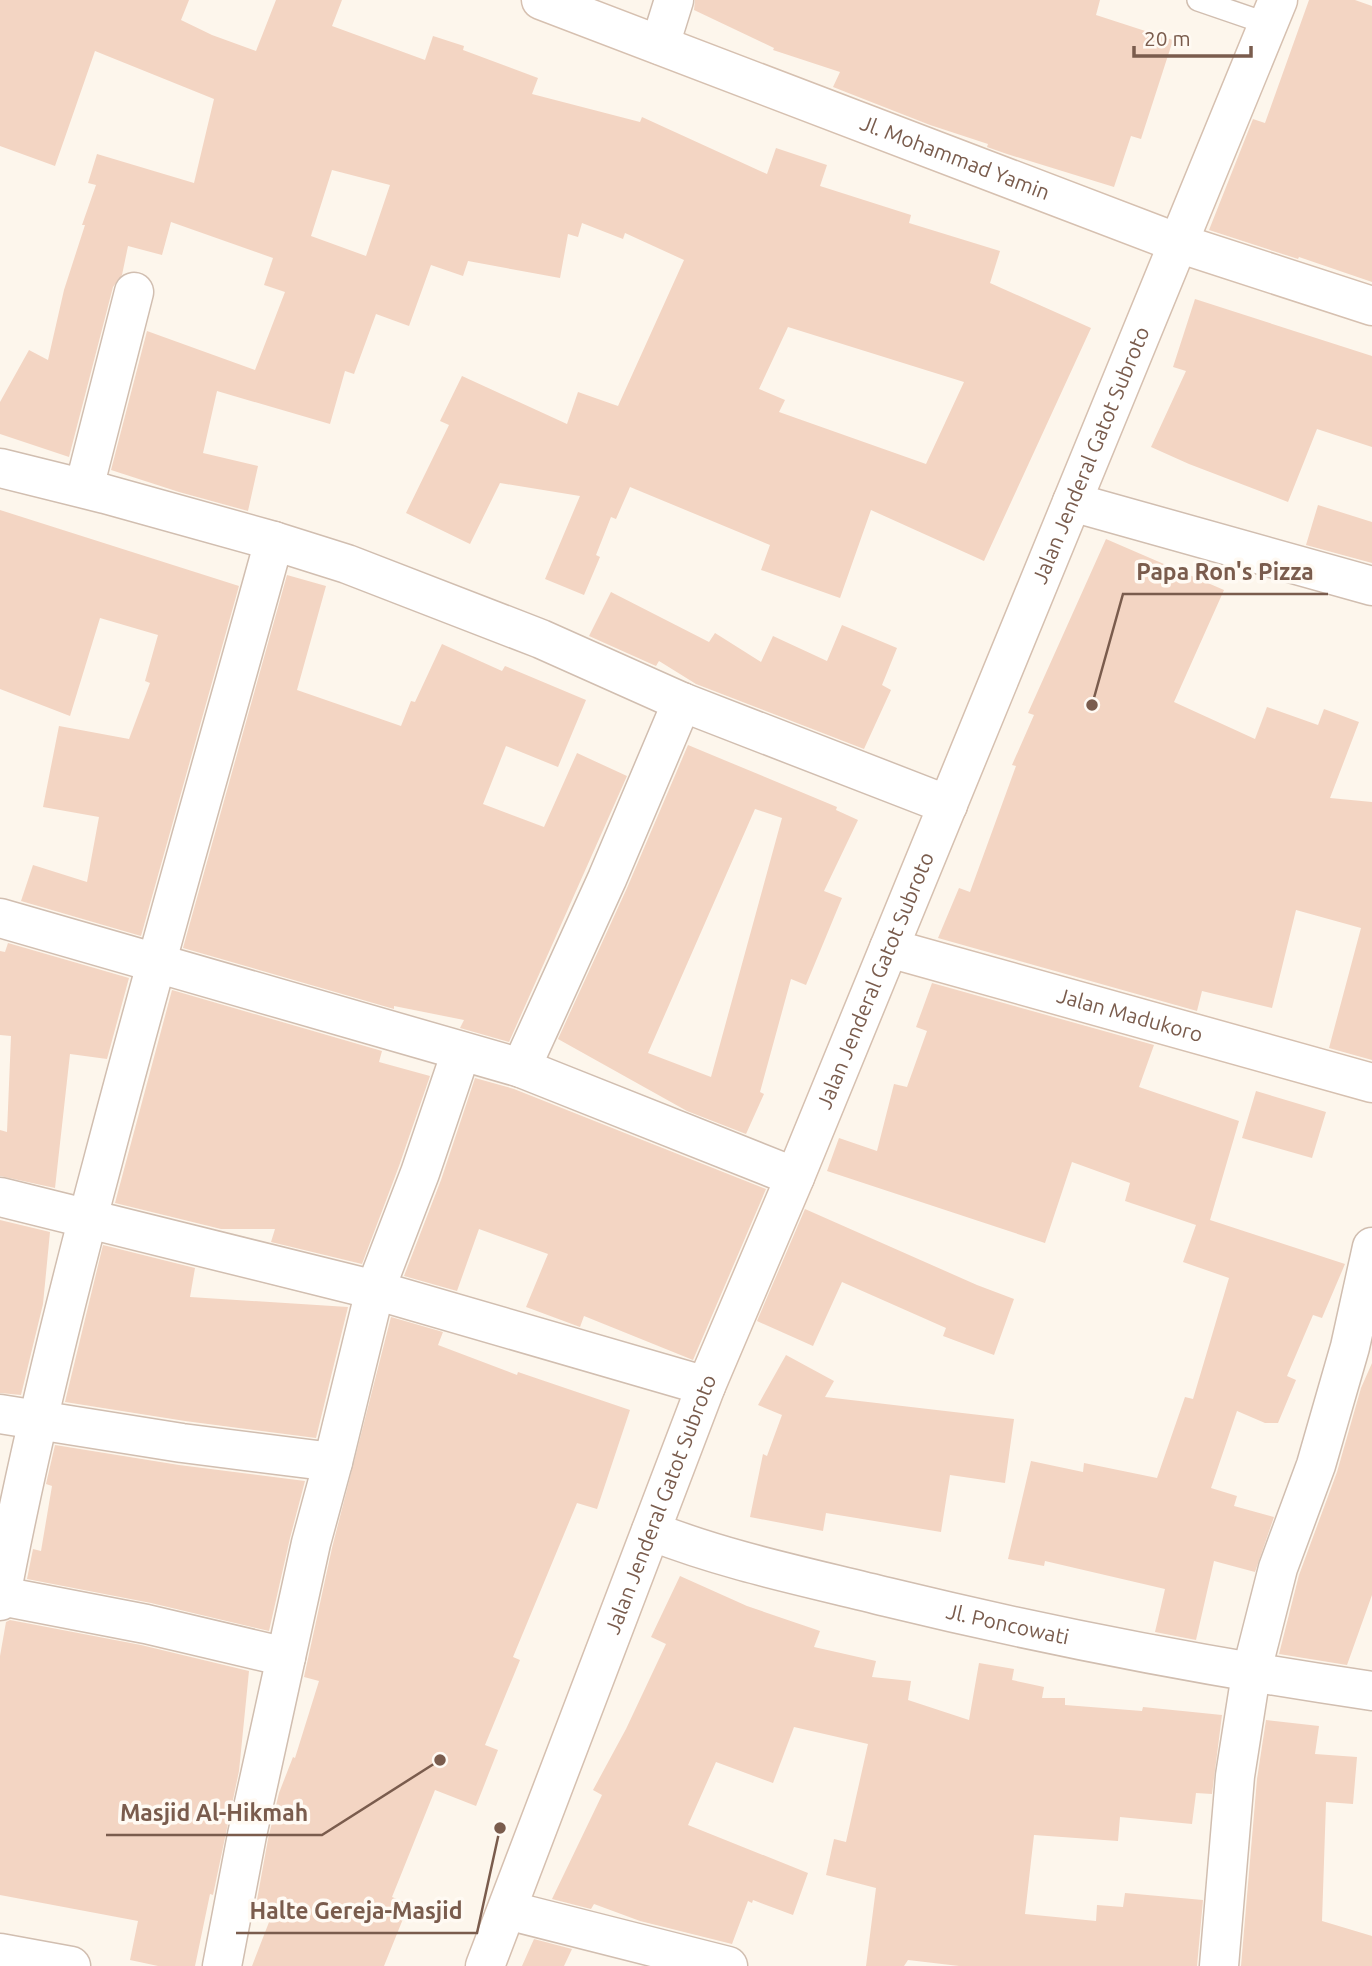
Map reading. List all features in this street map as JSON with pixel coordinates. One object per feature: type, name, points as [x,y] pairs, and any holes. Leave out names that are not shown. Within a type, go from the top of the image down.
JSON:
[{"type":"street","name":"Jl. Mohammad Yamin","points":[[541,0],[1178,243],[1372,306]]},
{"type":"street","points":[[660,45],[674,0]]},
{"type":"street","name":"Jalan Jenderal Gatot Subroto","points":[[485,1966],[706,1387],[795,1177],[1273,12]]},
{"type":"street","points":[[85,488],[134,292]]},
{"type":"street","points":[[0,468],[85,488],[347,564],[541,639],[682,702],[948,805]]},
{"type":"street","points":[[1072,502],[1372,586]]},
{"type":"street","points":[[274,541],[155,963],[88,1218],[18,1416],[0,1599],[146,1624],[286,1657]]},
{"type":"street","points":[[521,1068],[607,879],[682,702]]},
{"type":"street","points":[[0,918],[521,1068],[795,1177]]},
{"type":"street","name":"Jalan Madukoro","points":[[889,948],[1372,1083]]},
{"type":"street","points":[[222,1966],[247,1836],[311,1543],[375,1290],[420,1173],[461,1052]]},
{"type":"street","points":[[0,1197],[375,1290],[706,1387]]},
{"type":"street","points":[[1219,1966],[1235,1776],[1251,1674],[1278,1568],[1317,1465],[1343,1373],[1372,1247]]},
{"type":"street","points":[[18,1416],[182,1443],[333,1462]]},
{"type":"street","name":"Jl. Poncowati","points":[[651,1531],[705,1552],[992,1622],[1251,1674],[1372,1691]]},
{"type":"street","points":[[507,1910],[728,1966]]},
{"type":"street","points":[[0,1953],[71,1966]]},
{"type":"lane","points":[[1198,0],[1273,12]]},
{"type":"building","points":[[0,0],[189,0],[181,20],[256,51],[276,0],[342,0],[332,26],[425,60],[433,36],[464,46],[463,50],[538,78],[532,94],[640,122],[642,117],[767,174],[776,148],[827,165],[820,186],[911,215],[909,223],[1000,251],[990,283],[1091,328],[984,561],[871,510],[840,598],[761,570],[770,545],[630,487],[616,519],[611,517],[596,555],[600,557],[584,595],[545,579],[580,496],[500,483],[470,544],[406,513],[449,425],[440,421],[462,376],[567,424],[578,392],[618,406],[684,260],[625,233],[623,239],[582,223],[578,237],[568,234],[560,278],[468,261],[463,276],[431,265],[409,326],[376,314],[354,374],[345,371],[330,424],[217,391],[203,453],[258,466],[248,511],[111,470],[147,331],[255,370],[285,292],[264,285],[273,258],[171,222],[162,255],[128,246],[122,275],[113,287],[69,457],[0,434],[0,402],[29,350],[48,360],[64,290],[96,185],[88,183],[97,154],[194,183],[214,99],[95,51],[55,166],[0,146]],"holes":[[[332,170],[390,185],[366,256],[311,236]],[[788,327],[964,382],[926,464],[779,412],[785,400],[759,389]]]},
{"type":"building","points":[[695,0],[1100,0],[1096,15],[1173,40],[1141,139],[1131,136],[1114,187],[987,147],[988,144],[930,125],[833,87],[840,72],[773,50],[774,48],[694,10]]},
{"type":"building","points":[[1309,0],[1355,0],[1372,6],[1372,282],[1209,230],[1253,119],[1265,123]]},
{"type":"building","points":[[1195,299],[1372,356],[1372,447],[1317,429],[1288,502],[1151,447],[1186,371],[1173,367]]},
{"type":"building","points":[[1318,505],[1372,522],[1372,563],[1306,545]]},
{"type":"building","points":[[0,510],[239,586],[141,936],[21,901],[33,865],[87,882],[99,817],[43,807],[59,726],[129,739],[150,683],[145,681],[158,635],[100,618],[70,716],[0,689]]},
{"type":"building","points":[[1106,539],[1224,590],[1174,702],[1255,739],[1267,707],[1318,725],[1324,709],[1359,722],[1330,798],[1372,802],[1372,1060],[1329,1048],[1361,928],[1296,910],[1272,1008],[1202,991],[1197,1011],[938,938],[959,888],[970,892],[1016,766],[1012,765],[1034,715],[1028,713]]},
{"type":"building","points":[[287,575],[326,586],[297,690],[401,726],[411,701],[415,702],[442,644],[502,671],[505,666],[586,700],[558,767],[506,746],[483,804],[544,827],[577,753],[627,776],[509,1042],[460,1028],[464,1020],[394,1006],[394,1009],[183,948]]},
{"type":"building","points":[[611,592],[709,642],[715,633],[761,662],[773,636],[827,661],[842,625],[897,648],[882,685],[891,690],[864,749],[696,684],[659,661],[656,666],[589,636]]},
{"type":"building","points":[[688,745],[837,807],[836,810],[858,820],[824,891],[842,898],[806,985],[791,979],[760,1092],[764,1094],[746,1134],[687,1111],[558,1039]],"holes":[[[755,809],[782,818],[711,1077],[648,1053]]]},
{"type":"building","points":[[8,943],[129,978],[107,1059],[70,1054],[55,1188],[0,1176],[0,1130],[7,1132],[11,1036],[0,1035],[0,951],[5,952]]},
{"type":"building","points":[[932,983],[1154,1045],[1139,1087],[1239,1121],[1210,1220],[1345,1264],[1322,1318],[1313,1315],[1287,1376],[1296,1380],[1278,1423],[1265,1423],[1237,1411],[1211,1488],[1237,1496],[1234,1506],[1274,1517],[1255,1572],[1214,1561],[1196,1640],[1155,1632],[1165,1589],[1045,1561],[1044,1566],[1008,1559],[1031,1461],[1083,1472],[1084,1463],[1157,1478],[1185,1397],[1193,1399],[1229,1278],[1183,1262],[1196,1225],[1125,1201],[1130,1183],[1072,1162],[1045,1243],[827,1171],[839,1138],[877,1151],[894,1084],[907,1087],[927,1031],[916,1027]]},
{"type":"building","points":[[172,990],[382,1051],[379,1062],[430,1076],[362,1264],[271,1242],[275,1229],[221,1229],[115,1203]]},
{"type":"building","points":[[475,1078],[514,1089],[766,1189],[693,1360],[584,1316],[580,1327],[526,1307],[548,1254],[479,1229],[457,1291],[404,1276],[441,1180]]},
{"type":"building","points":[[1256,1091],[1326,1112],[1312,1158],[1242,1138]]},
{"type":"building","points":[[805,1209],[1014,1299],[994,1355],[943,1336],[946,1328],[842,1282],[813,1346],[757,1321]]},
{"type":"building","points":[[0,1220],[50,1232],[43,1304],[21,1395],[0,1393]]},
{"type":"building","points":[[103,1245],[195,1268],[190,1297],[348,1307],[316,1438],[65,1402]]},
{"type":"building","points":[[391,1317],[443,1332],[438,1345],[517,1375],[518,1372],[630,1410],[597,1509],[577,1503],[513,1657],[520,1660],[485,1745],[498,1750],[476,1806],[435,1790],[392,1897],[409,1904],[384,1966],[252,1966],[271,1917],[255,1911],[268,1839],[279,1793],[293,1757],[295,1758],[319,1681],[304,1677],[332,1548]]},
{"type":"building","points":[[786,1355],[834,1381],[825,1397],[1014,1419],[1005,1483],[950,1475],[941,1532],[826,1513],[823,1531],[750,1517],[763,1454],[767,1456],[782,1415],[758,1405]]},
{"type":"building","points":[[1372,1363],[1372,1595],[1347,1665],[1279,1654],[1299,1575],[1337,1472],[1361,1388]]},
{"type":"building","points":[[55,1445],[179,1465],[305,1481],[269,1631],[151,1603],[27,1579],[33,1549],[41,1551],[52,1486],[46,1484]]},
{"type":"building","points":[[680,1576],[747,1606],[820,1631],[814,1647],[876,1661],[872,1677],[911,1681],[908,1700],[969,1720],[979,1663],[1014,1669],[1012,1680],[1044,1687],[1042,1698],[1065,1698],[1065,1705],[1142,1711],[1143,1707],[1222,1715],[1212,1794],[1196,1793],[1192,1824],[1120,1817],[1118,1841],[1034,1835],[1025,1914],[1096,1921],[1097,1905],[1123,1907],[1125,1893],[1203,1900],[1197,1966],[959,1966],[908,1960],[904,1966],[866,1966],[876,1888],[826,1875],[834,1839],[846,1842],[868,1744],[794,1727],[773,1783],[716,1762],[688,1825],[808,1873],[793,1915],[753,1900],[752,1903],[748,1901],[732,1944],[640,1921],[594,1904],[591,1909],[552,1899],[602,1795],[593,1790],[626,1729],[666,1644],[651,1637]]},
{"type":"building","points":[[10,1620],[141,1645],[249,1671],[239,1771],[195,1966],[158,1966],[130,1960],[138,1921],[0,1895],[0,1656],[6,1622]]},
{"type":"building","points":[[1266,1720],[1319,1726],[1315,1754],[1357,1757],[1353,1804],[1326,1802],[1322,1921],[1372,1936],[1372,1966],[1241,1966],[1257,1779]]},
{"type":"building","points":[[534,1939],[572,1949],[564,1966],[522,1966]]},
{"type":"place","name":"Papa Ron's Pizza","points":[[1092,705]]},
{"type":"place","name":"Masjid Al-Hikmah","points":[[440,1760]]},
{"type":"place","name":"Halte Gereja-Masjid","points":[[500,1828]]}]
